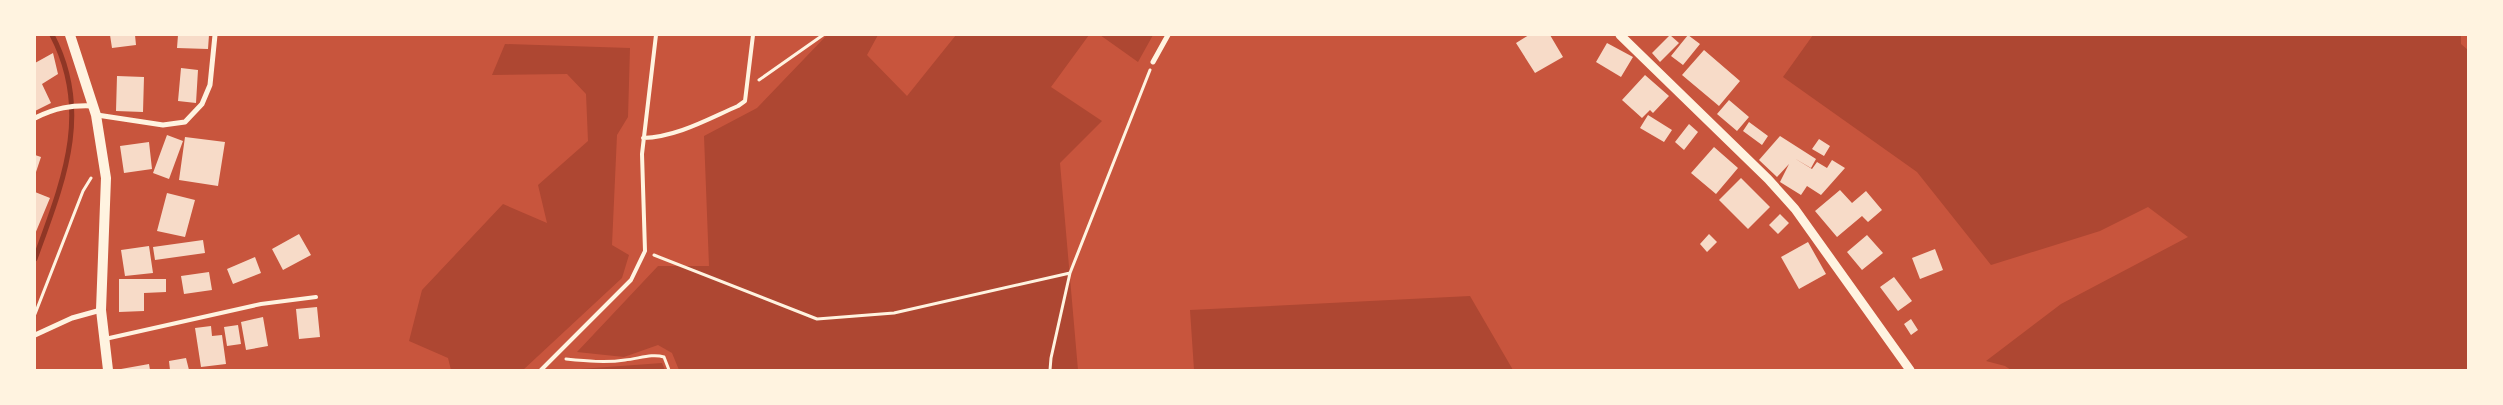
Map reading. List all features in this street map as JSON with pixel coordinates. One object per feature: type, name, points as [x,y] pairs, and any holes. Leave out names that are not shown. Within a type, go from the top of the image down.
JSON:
[{"type":"main road","points":[[70,35],[95,111],[104,162],[105,204],[101,310],[108,370]]},
{"type":"street","points":[[35,118],[60,107],[76,105],[95,111],[163,125],[185,122],[202,104],[210,85],[215,35]]},
{"type":"street","points":[[1153,62],[1168,35]]},
{"type":"street","points":[[1620,35],[1768,179],[1795,209],[1910,370]]},
{"type":"street","points":[[35,334],[72,318],[101,310]]},
{"type":"lane","points":[[541,370],[631,280],[645,251],[642,154],[656,35]]},
{"type":"lane","points":[[643,138],[674,133],[738,106],[745,100],[754,35]]},
{"type":"lane","points":[[105,339],[261,304],[316,297]]},
{"type":"path","points":[[747,90],[778,65],[823,35]]},
{"type":"path","points":[[1050,370],[1070,273],[1153,62]]},
{"type":"path","points":[[35,314],[82,190],[104,162]]},
{"type":"path","points":[[645,251],[817,319],[894,313],[1070,273]]},
{"type":"path","points":[[553,358],[590,362],[624,361],[658,355],[664,357],[669,370]]},
{"type":"shaded area","points":[[827,35],[878,35],[867,55],[907,96],[956,35],[1089,35],[1051,87],[1102,121],[1060,163],[1078,370],[679,370],[672,353],[658,345],[624,357],[577,352],[658,266],[709,266],[704,136],[757,108]]},
{"type":"shaded area","points":[[1100,35],[1153,35],[1138,62]]},
{"type":"shaded area","points":[[1813,35],[2461,35],[2461,44],[2468,50],[2468,370],[2011,370],[2005,366],[1986,361],[2061,304],[2188,237],[2148,207],[2100,231],[1991,265],[1917,172],[1783,77]]},
{"type":"shaded area","points":[[505,44],[630,48],[628,117],[617,135],[612,245],[629,255],[622,278],[523,370],[451,370],[448,358],[409,341],[422,290],[503,204],[547,223],[538,185],[588,141],[586,94],[567,74],[492,75]]},
{"type":"shaded area","points":[[1470,296],[1513,370],[1194,370],[1190,310]]},
{"type":"shaded area","points":[[662,363],[665,370],[566,370]]},
{"type":"building","points":[[110,35],[135,35],[136,45],[112,48]]},
{"type":"building","points":[[178,35],[209,35],[208,49],[177,48]]},
{"type":"building","points":[[1529,35],[1550,35],[1563,57],[1535,73],[1516,43]]},
{"type":"building","points":[[1670,35],[1679,43],[1660,62],[1652,53]]},
{"type":"building","points":[[1688,35],[1700,44],[1683,65],[1671,56]]},
{"type":"building","points":[[1607,43],[1633,57],[1621,77],[1596,62]]},
{"type":"building","points":[[1704,50],[1740,81],[1719,106],[1682,75]]},
{"type":"building","points":[[53,53],[58,74],[42,84],[51,103],[35,111],[35,63]]},
{"type":"building","points":[[181,68],[198,70],[196,103],[178,101]]},
{"type":"building","points":[[1645,75],[1669,96],[1653,113],[1650,110],[1642,118],[1622,100]]},
{"type":"building","points":[[117,76],[144,77],[143,112],[116,111]]},
{"type":"building","points":[[1729,100],[1749,117],[1737,131],[1717,114]]},
{"type":"building","points":[[1648,115],[1672,130],[1664,142],[1640,128]]},
{"type":"building","points":[[1749,122],[1768,136],[1762,145],[1743,131]]},
{"type":"building","points":[[1689,124],[1698,132],[1684,150],[1675,142]]},
{"type":"building","points":[[167,135],[183,141],[169,179],[153,173]]},
{"type":"building","points":[[1780,136],[1816,159],[1811,168],[1794,158],[1812,169],[1817,162],[1827,168],[1832,160],[1845,168],[1821,195],[1807,186],[1801,195],[1780,182],[1789,164],[1777,177],[1759,160]]},
{"type":"building","points":[[185,137],[225,142],[218,186],[179,180]]},
{"type":"building","points":[[1819,139],[1830,146],[1824,156],[1812,149]]},
{"type":"building","points":[[149,142],[152,169],[124,173],[120,146]]},
{"type":"building","points":[[1714,147],[1738,168],[1716,194],[1691,173]]},
{"type":"building","points":[[35,155],[41,157],[35,175]]},
{"type":"building","points":[[1741,178],[1770,207],[1748,229],[1719,200]]},
{"type":"building","points":[[1840,190],[1852,203],[1866,191],[1882,210],[1868,222],[1862,216],[1837,237],[1815,211]]},
{"type":"building","points":[[35,192],[50,198],[35,234]]},
{"type":"building","points":[[167,193],[195,200],[185,237],[157,231]]},
{"type":"building","points":[[1780,214],[1789,223],[1778,234],[1769,225]]},
{"type":"building","points":[[299,234],[311,255],[283,270],[272,249]]},
{"type":"building","points":[[1709,234],[1717,242],[1707,252],[1700,244]]},
{"type":"building","points":[[1867,235],[1883,253],[1862,270],[1847,252]]},
{"type":"building","points":[[203,240],[205,253],[155,260],[153,247]]},
{"type":"building","points":[[1808,242],[1826,274],[1799,289],[1781,257]]},
{"type":"building","points":[[149,246],[153,273],[125,276],[121,250]]},
{"type":"building","points":[[1935,249],[1943,270],[1920,279],[1912,258]]},
{"type":"building","points":[[255,257],[261,273],[233,284],[227,269]]},
{"type":"building","points":[[209,272],[212,290],[184,294],[181,276]]},
{"type":"building","points":[[1894,277],[1912,301],[1898,311],[1880,287]]},
{"type":"building","points":[[119,279],[166,279],[166,292],[144,293],[144,311],[119,312]]},
{"type":"building","points":[[317,307],[320,337],[299,339],[296,309]]},
{"type":"building","points":[[263,317],[268,346],[246,350],[241,322]]},
{"type":"building","points":[[1911,319],[1918,330],[1911,335],[1904,324]]},
{"type":"building","points":[[238,325],[241,344],[227,346],[224,327]]},
{"type":"building","points":[[211,326],[212,336],[222,335],[226,364],[201,367],[195,328]]},
{"type":"building","points":[[186,358],[189,370],[170,370],[169,361]]},
{"type":"building","points":[[149,364],[150,370],[121,370],[121,369]]},
{"type":"waterway","points":[[35,259],[63,176],[72,120],[70,92],[64,64],[52,35]]}]
